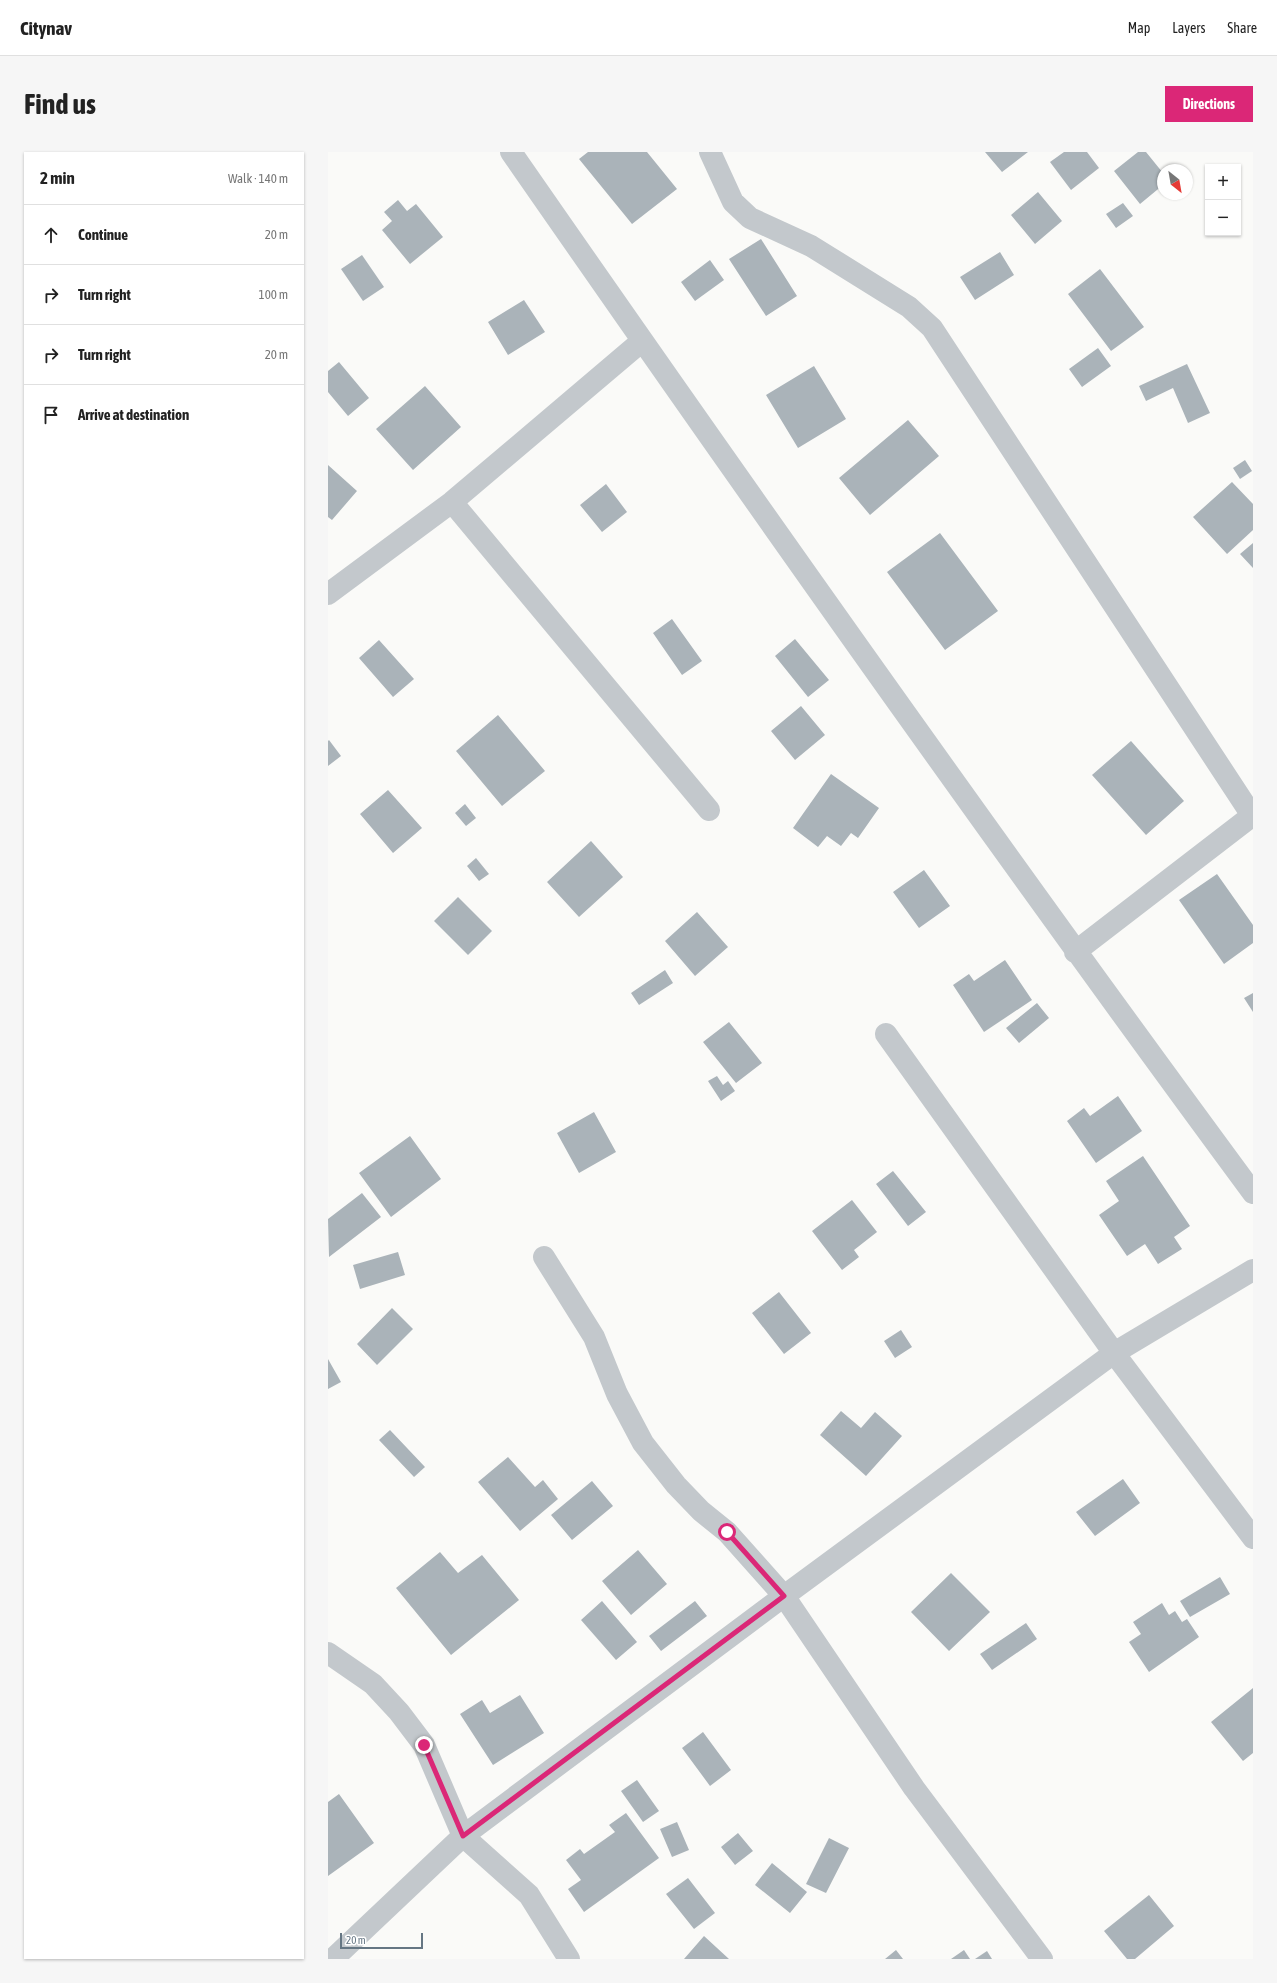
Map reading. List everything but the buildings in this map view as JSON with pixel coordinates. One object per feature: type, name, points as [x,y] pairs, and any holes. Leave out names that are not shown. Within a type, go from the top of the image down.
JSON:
[{"type":"street","points":[[511,152],[642,341],[1075,952],[1253,1193]]},
{"type":"street","points":[[710,152],[733,202],[750,218],[811,246],[909,307],[932,328],[1253,816],[1075,952]]},
{"type":"street","points":[[328,594],[452,502],[642,341]]},
{"type":"street","points":[[452,502],[709,810]]},
{"type":"street","points":[[886,1034],[1114,1353],[1253,1538]]},
{"type":"street","points":[[544,1257],[594,1337],[617,1394],[643,1443],[676,1485],[701,1511],[727,1532],[784,1596],[914,1788],[1042,1959]]},
{"type":"street","points":[[333,1959],[463,1836],[784,1596],[1114,1353],[1253,1270]]},
{"type":"street","points":[[328,1653],[373,1684],[399,1712],[424,1745],[463,1836],[529,1895],[569,1959]]},
{"type":"route","points":[[424,1745],[463,1836],[784,1596],[727,1532]]}]
